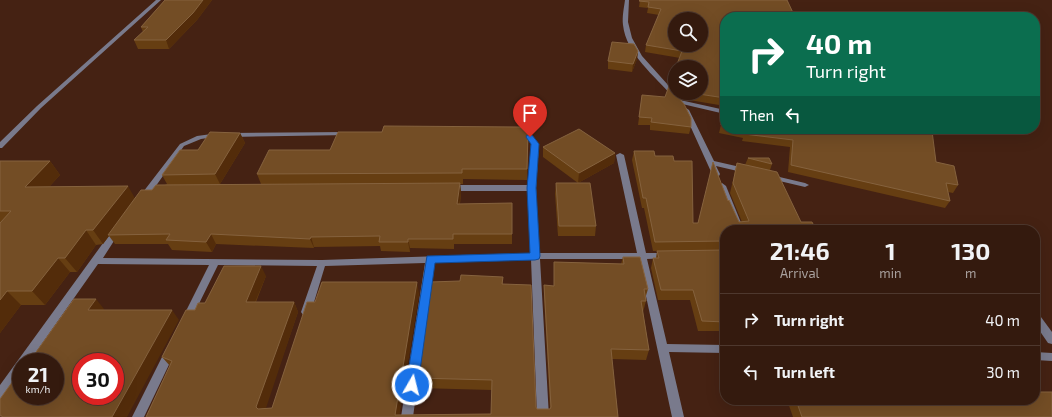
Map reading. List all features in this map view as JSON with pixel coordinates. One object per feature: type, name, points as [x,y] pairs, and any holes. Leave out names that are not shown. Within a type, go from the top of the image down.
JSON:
[{"type":"street","points":[[0,146],[39,107],[159,0]]},
{"type":"street","points":[[627,0],[626,28],[632,44],[646,66],[666,85],[680,102],[712,163],[738,225]]},
{"type":"street","points":[[680,102],[720,111]]},
{"type":"street","points":[[512,132],[522,133],[530,137],[535,144],[532,188],[543,417]]},
{"type":"street","points":[[140,203],[152,191],[182,145],[200,136],[352,133]]},
{"type":"street","points":[[620,155],[678,417]]},
{"type":"street","points":[[712,163],[750,172]]},
{"type":"street","points":[[766,176],[804,185]]},
{"type":"street","points":[[445,188],[532,188]]},
{"type":"street","points":[[29,353],[122,225]]},
{"type":"street","points":[[96,260],[322,262],[535,256],[672,256]]},
{"type":"street","points":[[407,417],[430,259]]},
{"type":"street","points":[[184,325],[215,262]]},
{"type":"street","points":[[302,321],[322,262]]},
{"type":"street","points":[[1040,323],[1052,340]]},
{"type":"street","points":[[138,417],[173,346]]},
{"type":"street","points":[[663,348],[720,349]]},
{"type":"street","points":[[1040,356],[1052,357]]},
{"type":"street","points":[[0,394],[12,377]]},
{"type":"building","points":[[165,0],[203,0],[193,13],[166,40],[134,40],[148,27],[141,27]]},
{"type":"building","points":[[787,0],[793,12],[720,12],[720,97],[708,95],[708,60],[679,60],[682,52],[708,52],[708,12],[668,12],[668,49],[646,45],[661,9],[648,7],[649,2],[639,1]]},
{"type":"building","points":[[612,42],[634,44],[638,51],[633,64],[608,61]]},
{"type":"building","points":[[668,89],[668,100],[681,100],[691,118],[691,127],[651,122],[652,118],[639,117],[642,95],[665,97]]},
{"type":"building","points":[[384,126],[521,127],[528,133],[527,169],[462,169],[462,173],[257,174],[269,150],[330,150],[338,132],[382,132]]},
{"type":"building","points":[[579,129],[615,153],[579,173],[543,147]]},
{"type":"building","points":[[210,132],[240,133],[215,174],[162,175],[180,150],[198,150]]},
{"type":"building","points":[[744,134],[932,134],[936,162],[954,166],[958,185],[946,183],[950,201],[791,165],[793,140]]},
{"type":"building","points":[[634,151],[654,151],[655,156],[673,156],[674,161],[692,161],[693,223],[698,223],[713,162],[728,201],[729,200],[739,222],[749,221],[733,183],[737,163],[777,172],[801,222],[812,222],[814,225],[720,225],[720,241],[655,242],[646,198],[643,198]]},
{"type":"building","points":[[748,158],[769,158],[772,164]]},
{"type":"building","points":[[0,161],[50,161],[25,187],[128,186],[93,230],[86,230],[65,258],[58,258],[32,291],[7,291],[0,300],[0,223],[11,211],[0,211]]},
{"type":"building","points":[[460,183],[457,204],[512,203],[512,234],[453,234],[453,239],[408,239],[408,242],[379,242],[380,236],[311,237],[310,239],[211,234],[206,242],[166,240],[170,234],[108,235],[141,190],[152,190],[156,185]]},
{"type":"building","points":[[556,183],[590,183],[596,226],[559,226]]},
{"type":"building","points":[[720,250],[720,322],[702,321],[693,290],[661,290],[653,258],[659,258],[657,251]]},
{"type":"building","points":[[623,257],[640,257],[648,289],[644,289],[646,301],[641,301],[649,350],[611,349],[618,417],[146,417],[172,361],[162,357],[186,310],[195,310],[198,303],[205,303],[224,266],[261,266],[246,302],[294,302],[256,407],[258,409],[272,408],[307,302],[315,302],[322,282],[417,282],[395,415],[491,414],[492,380],[416,378],[430,282],[460,281],[461,275],[503,277],[502,284],[531,285],[536,407],[537,409],[550,409],[544,285],[554,286],[554,262],[624,264]]},
{"type":"building","points":[[74,299],[96,299],[88,310],[172,310],[124,396],[124,353],[72,353],[72,405],[119,405],[112,417],[2,417],[0,416],[0,399],[12,382],[12,405],[64,405],[64,353],[35,353]]},
{"type":"building","points":[[1040,392],[1052,392],[1052,417],[802,417],[798,405],[1040,405]]},
{"type":"route","points":[[412,385],[430,259],[535,256],[532,188],[535,144],[530,137]]}]
